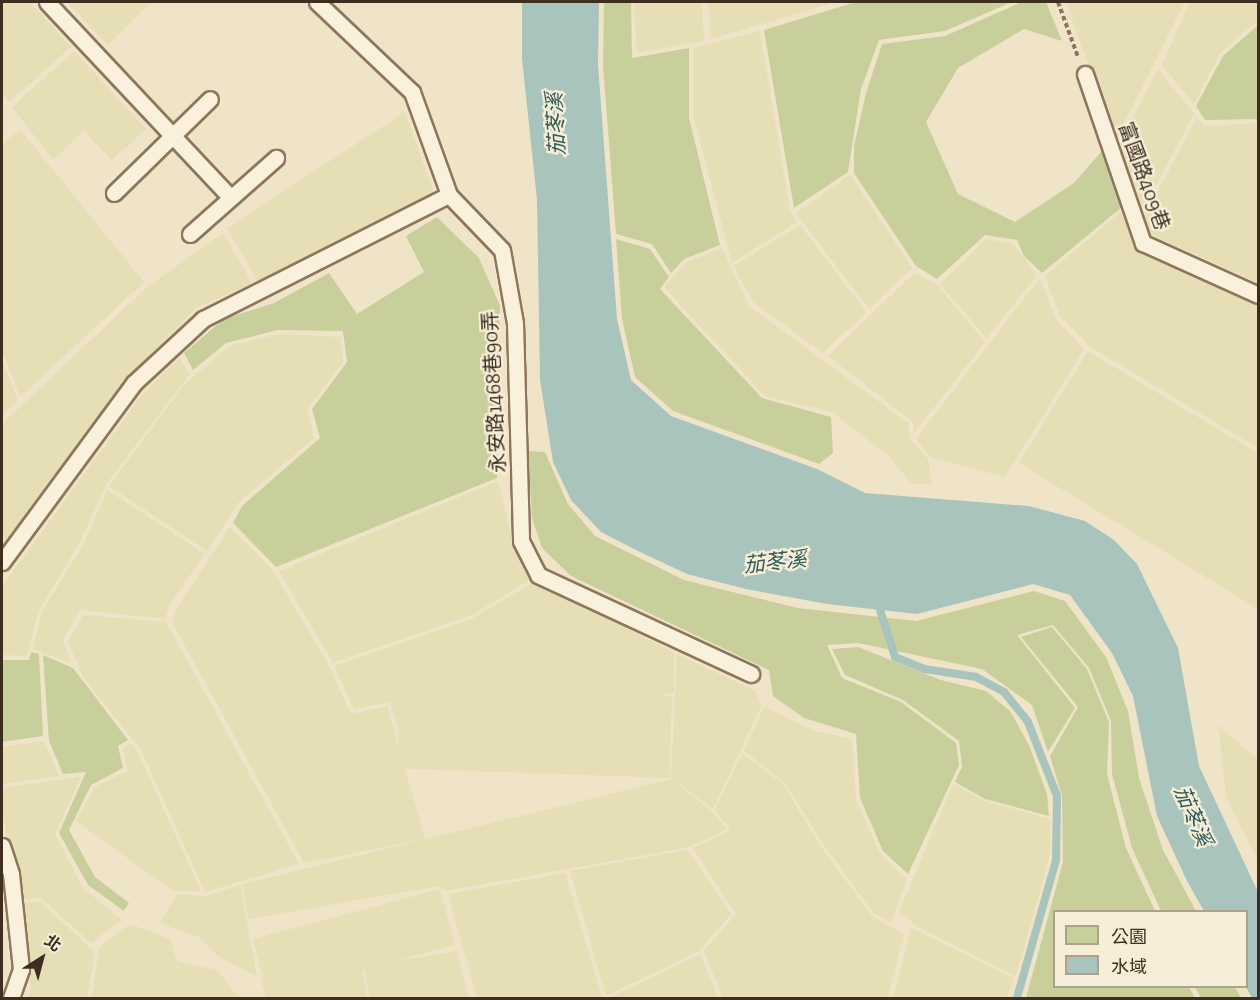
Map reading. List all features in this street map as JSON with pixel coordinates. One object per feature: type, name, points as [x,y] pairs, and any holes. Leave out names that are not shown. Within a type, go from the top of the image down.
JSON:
[{"type":"lane","points":[[47,2],[230,197]]},
{"type":"lane","name":"永安路1468巷90弄","points":[[317,2],[412,92],[449,195],[502,250],[515,323],[521,541],[538,574],[751,674]]},
{"type":"lane","name":"富國路409巷","points":[[1085,74],[1143,243],[1258,295]]},
{"type":"lane","points":[[114,193],[210,99]]},
{"type":"lane","points":[[190,234],[276,158]]},
{"type":"lane","points":[[2,562],[134,383],[203,319],[449,195]]},
{"type":"lane","points":[[2,846],[11,874],[21,969],[11,999]]},
{"type":"path","points":[[1058,2],[1085,74]]},
{"type":"shaded area","points":[[2,2],[30,2],[71,47],[9,102],[2,93]]},
{"type":"shaded area","points":[[67,2],[151,2],[108,45]]},
{"type":"shaded area","points":[[634,2],[702,2],[704,41],[637,53]]},
{"type":"shaded area","points":[[708,2],[836,2],[711,39]]},
{"type":"shaded area","points":[[1066,2],[1185,2],[1115,141]]},
{"type":"shaded area","points":[[1190,2],[1258,2],[1258,20],[1220,53],[1194,104],[1162,65]]},
{"type":"shaded area","points":[[760,31],[790,211],[797,222],[732,263],[694,118],[694,48]]},
{"type":"shaded area","points":[[74,51],[146,129],[112,160],[84,131],[53,160],[12,107]]},
{"type":"shaded area","points":[[1158,69],[1194,114],[1141,213],[1119,146]]},
{"type":"shaded area","points":[[405,112],[435,196],[258,282],[227,228]]},
{"type":"shaded area","points":[[1197,118],[1204,126],[1258,123],[1258,283],[1151,234],[1144,217]]},
{"type":"shaded area","points":[[20,129],[144,282],[20,397],[2,351],[2,144]]},
{"type":"shaded area","points":[[850,175],[912,268],[869,309],[796,213]]},
{"type":"shaded area","points":[[1123,210],[1137,250],[1258,304],[1258,448],[1089,346],[1060,316],[1045,276]]},
{"type":"shaded area","points":[[800,225],[866,312],[823,353],[753,302],[733,266]]},
{"type":"shaded area","points":[[223,233],[252,283],[195,309],[127,379],[2,546],[2,424],[147,287]]},
{"type":"shaded area","points":[[986,239],[1013,244],[1037,275],[987,338],[940,284]]},
{"type":"shaded area","points":[[722,248],[749,306],[908,423],[910,439],[928,459],[932,485],[911,483],[888,456],[832,412],[765,396],[664,287],[687,262]]},
{"type":"shaded area","points":[[914,273],[936,284],[985,342],[914,433],[913,422],[828,356]]},
{"type":"shaded area","points":[[1040,278],[1056,320],[1084,349],[1005,477],[932,458],[916,439]]},
{"type":"shaded area","points":[[280,334],[341,337],[343,362],[307,409],[314,438],[238,503],[207,551],[109,486],[183,386],[229,346]]},
{"type":"shaded area","points":[[1088,351],[1258,453],[1258,609],[1019,463]]},
{"type":"shaded area","points":[[180,358],[189,375],[107,483],[79,544],[39,610],[27,656],[2,655],[2,586],[144,392]]},
{"type":"shaded area","points":[[2,360],[18,400],[2,415]]},
{"type":"shaded area","points":[[498,481],[515,551],[533,578],[472,615],[333,663],[279,571]]},
{"type":"shaded area","points":[[107,490],[205,554],[170,604],[165,619],[80,610],[63,640],[71,663],[33,649],[42,611],[84,544]]},
{"type":"shaded area","points":[[230,527],[272,569],[327,662],[351,714],[387,706],[425,839],[304,863],[172,622],[176,609]]},
{"type":"shaded area","points":[[536,581],[674,653],[674,692],[408,756],[390,702],[354,709],[334,666],[471,619]]},
{"type":"shaded area","points":[[83,615],[166,622],[299,864],[205,892],[141,750],[83,677],[68,641]]},
{"type":"shaded area","points":[[677,654],[756,691],[761,706],[713,809],[671,778]]},
{"type":"shaded area","points":[[400,687],[672,696],[669,778],[397,768]]},
{"type":"shaded area","points":[[764,707],[812,730],[852,739],[856,800],[880,854],[907,879],[891,922],[874,914],[824,845],[785,783],[744,751]]},
{"type":"shaded area","points":[[1218,725],[1258,760],[1258,861],[1226,798]]},
{"type":"shaded area","points":[[44,741],[59,776],[2,784],[2,747]]},
{"type":"shaded area","points":[[131,744],[138,753],[201,891],[173,891],[76,821],[95,787],[128,771],[123,748]]},
{"type":"shaded area","points":[[742,753],[783,784],[821,847],[872,916],[904,934],[888,998],[723,998],[704,951],[736,914],[693,848],[731,830],[715,810]]},
{"type":"shaded area","points":[[81,777],[55,834],[83,888],[122,920],[91,943],[41,898],[21,899],[2,812],[2,788]]},
{"type":"shaded area","points":[[671,779],[712,811],[727,829],[689,847],[446,891],[440,886],[248,919],[243,884]]},
{"type":"shaded area","points":[[953,784],[984,801],[1050,819],[1050,855],[1016,976],[918,927],[899,912]]},
{"type":"shaded area","points":[[688,850],[731,914],[699,951],[606,996],[570,871]]},
{"type":"shaded area","points":[[565,873],[602,998],[477,998],[448,894]]},
{"type":"shaded area","points":[[240,885],[257,976],[222,959],[199,937],[159,923],[177,894],[205,896]]},
{"type":"shaded area","points":[[440,889],[455,945],[268,995],[253,939]]},
{"type":"shaded area","points":[[40,902],[95,952],[87,998],[27,998],[31,990],[21,903]]},
{"type":"shaded area","points":[[130,924],[170,939],[177,961],[217,970],[239,998],[92,998],[99,947]]},
{"type":"shaded area","points":[[911,928],[1014,978],[1007,998],[893,998]]},
{"type":"shaded area","points":[[457,951],[469,998],[370,998],[364,966]]},
{"type":"shaded area","points":[[700,954],[718,998],[609,998]]},
{"type":"shaded area","points":[[361,964],[367,998],[266,998],[261,980]]},
{"type":"green space","points":[[604,2],[631,2],[632,58],[689,48],[689,118],[720,245],[684,259],[671,273],[652,244],[616,234],[603,66]]},
{"type":"green space","points":[[856,2],[1012,2],[945,31],[879,40],[861,89],[848,172],[794,208],[764,30]]},
{"type":"green space","points":[[1022,2],[1046,2],[1062,41],[1024,29],[958,68],[926,122],[958,194],[1015,222],[1074,183],[1102,151],[1122,207],[1042,273],[1024,256],[1017,240],[985,235],[937,279],[916,266],[854,173],[854,146],[866,93],[882,44],[945,36]]},
{"type":"green space","points":[[1258,25],[1258,119],[1205,120],[1196,106],[1223,56]]},
{"type":"green space","points":[[437,217],[479,258],[500,306],[497,478],[276,567],[233,523],[242,506],[320,438],[312,409],[347,362],[343,331],[278,330],[226,343],[193,370],[184,353],[224,319],[274,303],[329,273],[357,314],[424,272],[406,236]]},
{"type":"green space","points":[[616,239],[650,249],[669,277],[660,289],[762,398],[831,417],[833,453],[819,464],[673,411],[635,377],[622,319]]},
{"type":"green space","points":[[528,451],[545,452],[568,504],[595,536],[684,580],[798,608],[916,621],[1034,591],[1065,601],[1106,657],[1128,711],[1139,778],[1163,850],[1195,910],[1161,910],[1132,848],[1112,774],[1111,721],[1089,668],[1053,625],[1017,635],[1075,708],[1048,752],[1032,705],[982,669],[858,643],[827,645],[842,678],[901,702],[956,743],[959,765],[908,874],[883,851],[860,798],[856,734],[804,718],[773,696],[769,670],[571,576],[542,548],[532,518]]},
{"type":"green space","points":[[1052,627],[1087,669],[1109,722],[1107,774],[1126,848],[1155,910],[1053,910],[1053,988],[1190,988],[1195,998],[1026,998],[1063,862],[1062,796],[1050,756],[1078,707],[1021,637]]},
{"type":"green space","points":[[858,647],[941,680],[986,691],[1010,711],[1029,745],[1047,794],[1049,816],[985,799],[955,782],[962,767],[959,741],[903,700],[845,675],[832,649]]},
{"type":"green space","points":[[31,652],[39,654],[43,736],[2,742],[2,660],[29,660]]},
{"type":"green space","points":[[43,655],[73,668],[128,740],[118,746],[123,768],[91,785],[69,830],[95,877],[129,903],[124,911],[88,885],[59,833],[86,772],[63,774],[49,741]]},
{"type":"green space","points":[[1196,988],[1236,988],[1241,998],[1201,998]]},
{"type":"water","name":"茄苳溪","points":[[522,2],[599,2],[598,64],[617,319],[631,380],[671,416],[817,469],[865,493],[1029,506],[1085,521],[1114,540],[1137,564],[1178,648],[1199,766],[1258,892],[1258,998],[1252,998],[1247,988],[1248,910],[1203,910],[1187,881],[1157,816],[1133,696],[1112,653],[1070,595],[1033,584],[917,614],[827,604],[746,589],[687,574],[640,552],[601,532],[571,500],[553,462],[540,380],[537,200],[522,59]]},
{"type":"waterway","points":[[880,610],[895,657],[925,669],[976,677],[1004,692],[1028,722],[1057,796],[1056,860],[1017,998]]}]
